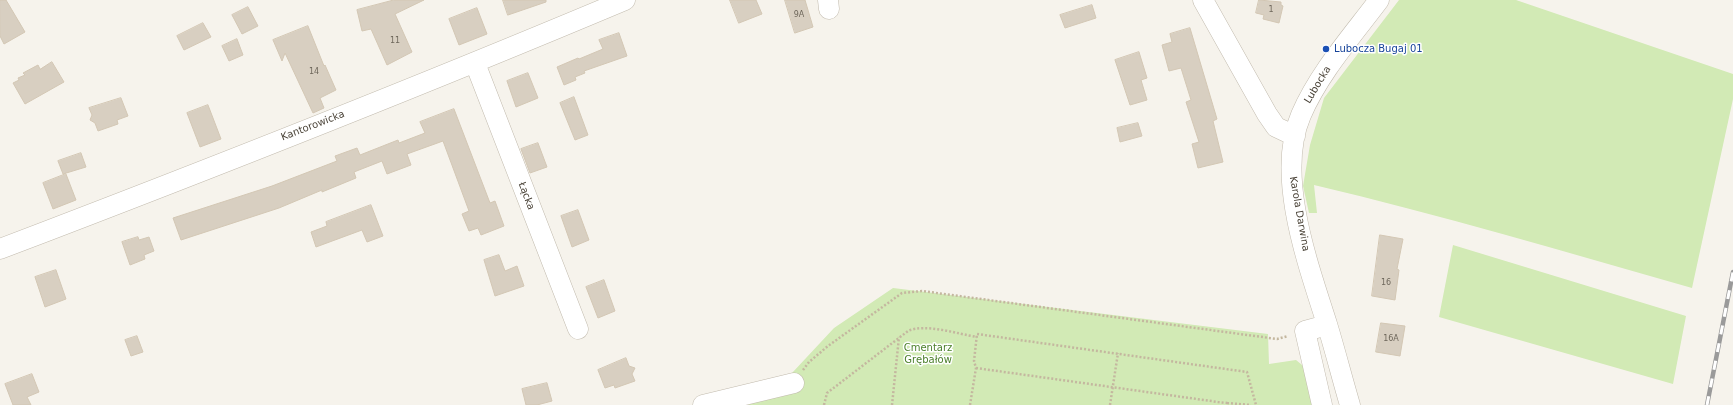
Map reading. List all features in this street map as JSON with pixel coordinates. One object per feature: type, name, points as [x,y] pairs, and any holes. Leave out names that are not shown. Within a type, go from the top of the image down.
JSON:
[{"type":"street","name":"Kantorowicka","points":[[0,249],[201,173],[263,146],[475,63],[625,0]]},
{"type":"street","points":[[1203,0],[1267,114],[1276,127],[1295,136]]},
{"type":"street","name":"Lubocka","points":[[1295,136],[1301,115],[1310,98],[1330,66],[1379,0]]},
{"type":"street","name":"Łącka","points":[[475,63],[578,329]]},
{"type":"street","name":"Karola Darwina","points":[[1295,136],[1291,177],[1295,206],[1311,279],[1327,325],[1350,405]]},
{"type":"street","points":[[1322,405],[1305,332],[1327,325]]},
{"type":"street","points":[[712,403],[794,383]]},
{"type":"path","points":[[794,383],[809,362],[834,341],[902,293],[922,291],[1277,339]]},
{"type":"path","points":[[824,405],[826,393],[899,337],[914,328],[923,328],[977,337],[978,334],[1247,372],[1256,405]]},
{"type":"path","points":[[892,405],[899,337]]},
{"type":"path","points":[[970,405],[976,368],[974,361],[977,337]]},
{"type":"path","points":[[1110,405],[1118,353]]},
{"type":"path","points":[[976,368],[1218,403],[1251,405]]},
{"type":"green space","points":[[1399,0],[1516,0],[1733,74],[1733,99],[1692,288],[1456,221],[1314,185],[1317,213],[1309,213],[1303,186],[1310,145],[1324,98]]},
{"type":"green space","points":[[1453,245],[1686,316],[1673,384],[1439,317]]},
{"type":"green space","name":"Cmentarz Grębałów","points":[[893,288],[1268,334],[1269,364],[1296,360],[1307,369],[1315,405],[736,405],[788,394],[792,373],[834,328]]},
{"type":"building","points":[[0,0],[6,0],[25,32],[4,44],[0,36]]},
{"type":"building","points":[[394,0],[424,0],[395,14],[412,52],[387,65],[371,29],[362,31],[357,10]]},
{"type":"building","points":[[503,0],[546,0],[546,2],[508,15]]},
{"type":"building","points":[[730,0],[756,0],[762,14],[739,23]]},
{"type":"building","points":[[785,0],[805,0],[813,27],[795,33]]},
{"type":"building","points":[[1259,0],[1281,2],[1281,5],[1283,6],[1279,23],[1263,19],[1264,15],[1256,13]]},
{"type":"building","points":[[1092,5],[1096,18],[1065,28],[1060,15]]},
{"type":"building","points":[[248,7],[258,26],[242,34],[232,15]]},
{"type":"building","points":[[477,8],[487,34],[459,45],[449,19]]},
{"type":"building","points":[[203,23],[211,37],[184,50],[177,36]]},
{"type":"building","points":[[308,26],[324,66],[325,65],[336,90],[320,98],[324,108],[313,113],[285,53],[282,61],[273,40]]},
{"type":"building","points":[[1190,28],[1217,119],[1213,121],[1223,162],[1198,168],[1192,144],[1199,142],[1186,102],[1191,100],[1181,68],[1169,71],[1162,45],[1172,42],[1170,34]]},
{"type":"building","points":[[619,33],[627,56],[584,71],[585,73],[575,77],[576,80],[564,85],[557,67],[603,49],[599,40]]},
{"type":"building","points":[[237,39],[243,55],[229,61],[222,46]]},
{"type":"building","points":[[1139,52],[1147,78],[1141,80],[1147,100],[1130,105],[1115,60]]},
{"type":"building","points":[[52,62],[64,82],[25,104],[13,83],[19,80],[18,78],[25,75],[23,73],[38,65],[40,69]]},
{"type":"building","points":[[528,73],[538,98],[516,107],[507,81]]},
{"type":"building","points":[[574,97],[588,135],[575,140],[560,103]]},
{"type":"building","points":[[121,98],[128,116],[117,120],[118,124],[98,131],[95,123],[90,120],[92,115],[89,108]]},
{"type":"building","points":[[208,105],[221,139],[200,147],[187,113]]},
{"type":"building","points":[[454,109],[490,203],[495,201],[504,226],[481,235],[478,228],[469,231],[462,214],[469,211],[443,141],[407,154],[411,165],[387,174],[382,161],[354,172],[356,178],[322,192],[322,190],[279,208],[181,240],[173,218],[272,186],[337,161],[335,156],[357,148],[360,155],[398,140],[399,143],[425,133],[420,122]]},
{"type":"building","points":[[1138,123],[1142,136],[1120,142],[1117,128]]},
{"type":"building","points":[[538,143],[547,167],[530,173],[521,149]]},
{"type":"building","points":[[81,153],[86,167],[63,174],[58,161]]},
{"type":"building","points":[[66,174],[76,200],[53,209],[43,183]]},
{"type":"building","points":[[371,205],[383,236],[367,242],[362,230],[316,247],[311,232],[327,226],[326,222]]},
{"type":"building","points":[[578,210],[589,240],[572,247],[561,216]]},
{"type":"building","points":[[1380,235],[1403,239],[1397,269],[1399,270],[1395,300],[1372,296]]},
{"type":"building","points":[[138,237],[139,240],[149,237],[154,251],[144,255],[145,259],[130,265],[122,242]]},
{"type":"building","points":[[499,255],[505,271],[517,266],[524,286],[495,296],[484,260]]},
{"type":"building","points":[[56,270],[66,299],[45,307],[35,277]]},
{"type":"building","points":[[604,280],[615,311],[598,318],[586,287]]},
{"type":"building","points":[[1381,323],[1405,326],[1400,356],[1376,352]]},
{"type":"building","points":[[137,336],[143,352],[131,356],[125,340]]},
{"type":"building","points":[[626,358],[629,366],[635,368],[632,374],[635,381],[615,388],[614,385],[605,388],[598,370]]},
{"type":"building","points":[[32,374],[39,392],[27,397],[31,405],[13,405],[5,384]]},
{"type":"building","points":[[547,383],[552,401],[537,405],[526,405],[522,389]]},
{"type":"railway","points":[[1707,405],[1733,272]]},
{"type":"place","name":"Lubocza Bugaj 01","points":[[1326,49]]}]
